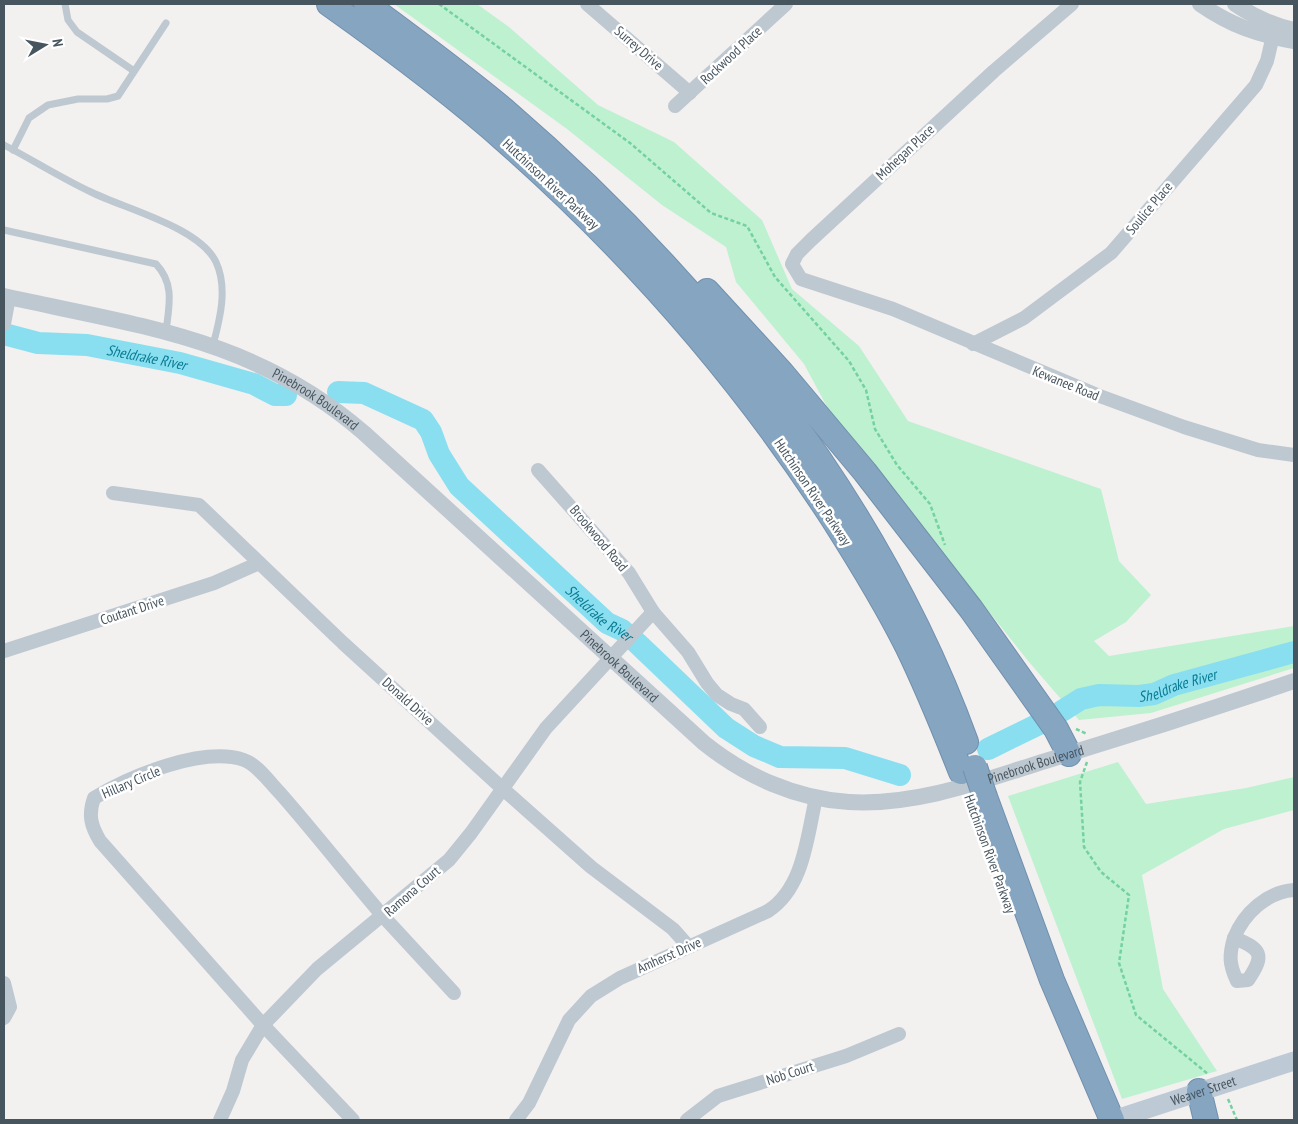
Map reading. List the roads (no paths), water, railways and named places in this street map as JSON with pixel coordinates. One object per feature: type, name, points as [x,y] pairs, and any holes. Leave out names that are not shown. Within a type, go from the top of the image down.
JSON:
[{"type":"highway","name":"Hutchinson River Parkway","points":[[329,4],[438,84],[542,174],[639,270],[730,375],[812,487],[884,603],[968,770]]},
{"type":"highway","name":"Hutchinson River Parkway","points":[[366,4],[504,110],[604,202],[724,334],[833,480],[879,554],[922,636],[941,678],[968,770],[1054,1028],[1095,1120]]},
{"type":"highway","points":[[604,202],[671,253],[745,332],[829,428],[970,609],[1056,729],[1069,754]]},
{"type":"highway","name":"Hutchinson River Parkway","points":[[978,799],[1052,980],[1115,1120]]},
{"type":"highway","points":[[1199,1091],[1206,1120]]},
{"type":"main road","name":"Weaver Street","points":[[1115,1120],[1294,1061]]},
{"type":"street","name":"Surrey Drive","points":[[587,4],[690,93]]},
{"type":"street","name":"Rockwood Place","points":[[675,106],[786,4]]},
{"type":"street","name":"Mohegan Place","points":[[844,293],[801,279],[792,264],[797,254],[994,70],[1072,4]]},
{"type":"street","points":[[1200,4],[1223,20],[1274,32],[1294,41]]},
{"type":"street","points":[[1235,4],[1274,32],[1294,30]]},
{"type":"street","name":"Soulice Place","points":[[973,344],[1024,318],[1111,253],[1256,85],[1267,61],[1274,32]]},
{"type":"street","name":"Kewanee Road","points":[[844,293],[893,309],[1097,395],[1184,427],[1258,450],[1294,455]]},
{"type":"street","points":[[4,323],[7,297]]},
{"type":"street","name":"Pinebrook Boulevard","points":[[7,297],[166,331],[214,345],[267,368],[341,413],[716,753],[763,780],[816,798],[866,802],[910,798],[955,788],[1069,754],[1294,682]]},
{"type":"street","name":"Brookwood Road","points":[[538,470],[629,573],[653,612],[688,652],[706,683],[717,695],[731,704],[744,709],[760,727]]},
{"type":"street","name":"Donald Drive","points":[[113,493],[199,505],[259,563],[590,868],[673,929],[689,946]]},
{"type":"street","name":"Coutant Drive","points":[[4,651],[214,583],[259,563]]},
{"type":"street","points":[[609,657],[653,612]]},
{"type":"street","name":"Ramona Court","points":[[220,1120],[242,1060],[263,1024],[296,989],[448,860],[471,833],[546,728],[609,657]]},
{"type":"street","name":"Hillary Circle","points":[[352,1120],[263,1024],[100,841],[93,830],[90,818],[94,798],[126,782],[184,760],[205,756],[220,756],[247,761],[264,776],[301,817],[383,916],[454,993]]},
{"type":"street","name":"Amherst Drive","points":[[516,1120],[529,1103],[569,1020],[582,1004],[620,978],[781,903],[799,872],[816,798]]},
{"type":"street","points":[[1234,938],[1240,923],[1257,906],[1276,894],[1294,890]]},
{"type":"street","points":[[4,983],[10,1007],[4,1018]]},
{"type":"street","name":"Nob Court","points":[[687,1120],[718,1096],[846,1056],[899,1034]]},
{"type":"lane","points":[[65,4],[68,20],[77,32],[134,71]]},
{"type":"lane","points":[[13,150],[29,118],[48,105],[78,99],[107,99],[118,96],[166,23]]},
{"type":"lane","points":[[4,144],[91,192],[183,231],[199,244],[215,262],[222,287],[221,313],[214,345]]},
{"type":"lane","points":[[4,230],[156,264],[166,274],[171,291],[166,331]]},
{"type":"waterway","name":"Sheldrake River","points":[[4,334],[38,343],[87,345],[180,363],[254,384],[275,395],[286,395]]},
{"type":"waterway","name":"Sheldrake River","points":[[338,392],[364,393],[423,420],[431,432],[439,454],[459,486],[607,623],[622,630],[637,643],[726,728],[754,746],[780,757],[845,758],[900,775]]},
{"type":"waterway","name":"Sheldrake River","points":[[1062,711],[1081,699],[1099,695],[1139,696],[1154,694],[1174,685],[1294,652]]},
{"type":"waterway","name":"Sheldrake River","points":[[988,749],[1041,723]]}]
